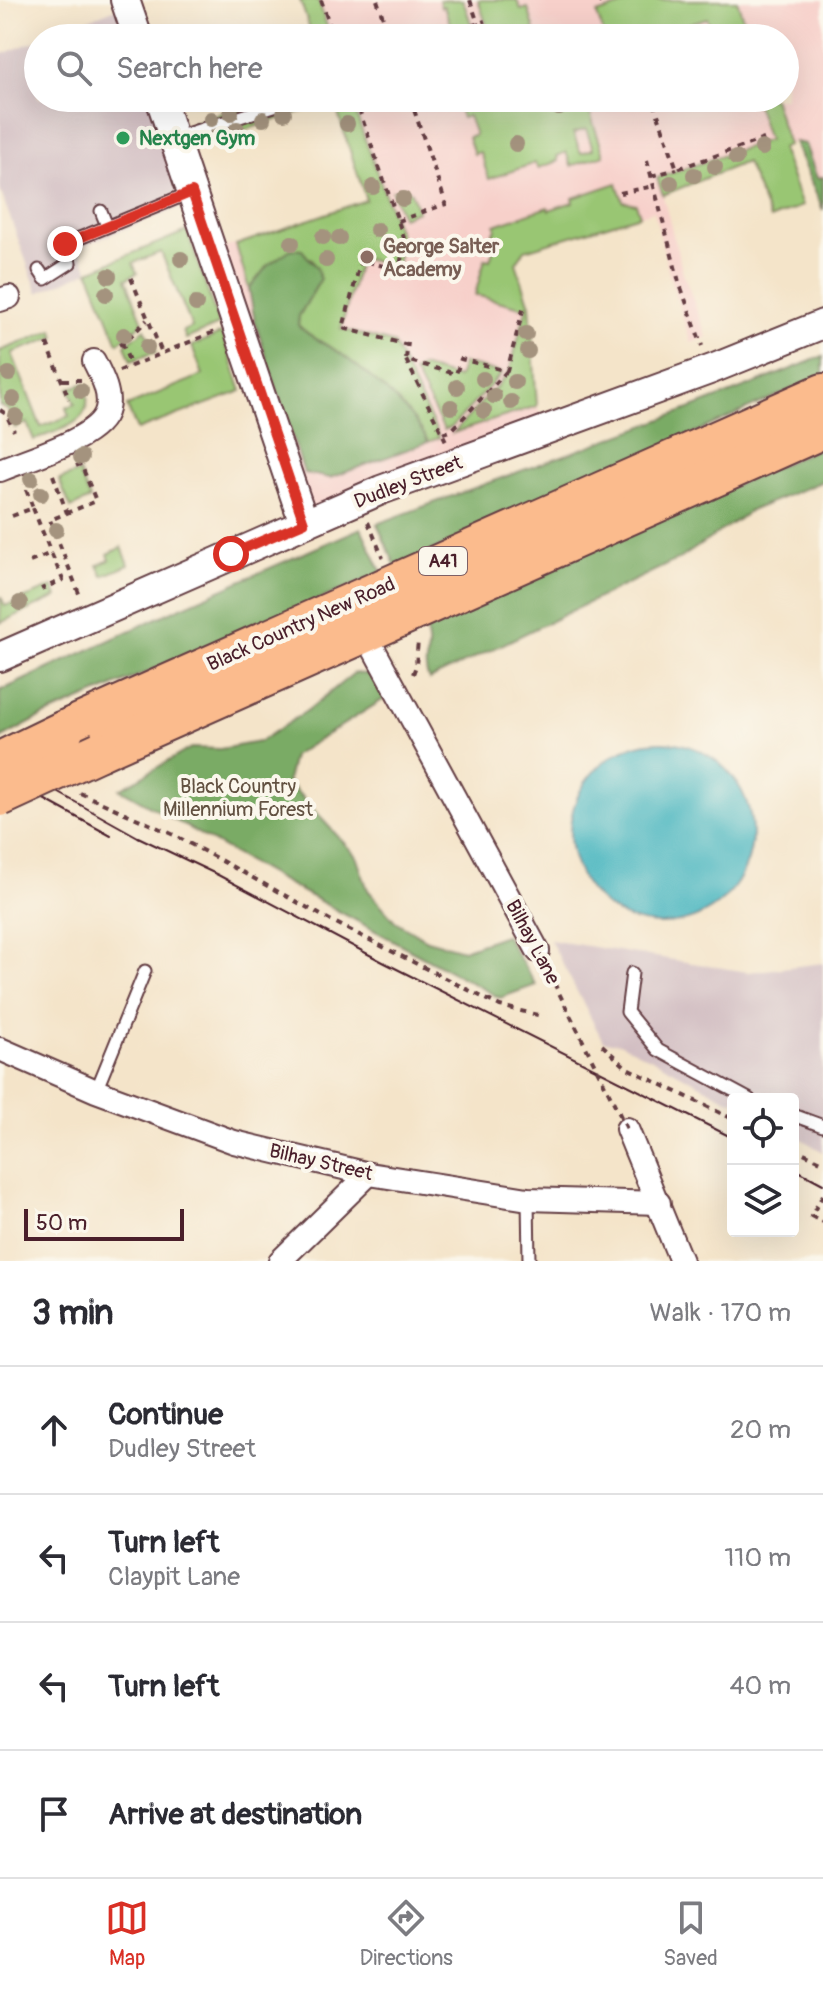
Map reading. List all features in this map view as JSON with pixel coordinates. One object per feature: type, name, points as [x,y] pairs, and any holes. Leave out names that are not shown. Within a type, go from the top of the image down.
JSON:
[{"type":"highway","name":"Black Country New Road","points":[[0,761],[823,393]]},
{"type":"highway","name":"Black Country New Road","points":[[0,797],[823,429]]},
{"type":"street","points":[[165,112],[304,523]]},
{"type":"street","name":"Dudley Street","points":[[0,657],[381,490],[712,369],[823,324]]},
{"type":"street","points":[[6,477],[83,437],[103,418],[107,396],[89,370]]},
{"type":"street","name":"Bilhay Lane","points":[[365,633],[538,951]]},
{"type":"street","name":"Bilhay Street","points":[[0,1049],[96,1091],[234,1142],[369,1174],[528,1199],[659,1203]]},
{"type":"street","points":[[627,1129],[681,1261]]},
{"type":"street","points":[[280,1261],[369,1174]]},
{"type":"lane","points":[[173,138],[255,112]]},
{"type":"lane","points":[[39,270],[45,279],[70,263],[65,244],[192,192]]},
{"type":"lane","points":[[101,211],[107,226]]},
{"type":"lane","points":[[96,1091],[145,971]]},
{"type":"lane","points":[[632,973],[627,1012],[658,1050],[738,1093]]},
{"type":"lane","points":[[799,1117],[823,1126]]},
{"type":"lane","points":[[528,1199],[529,1261]]},
{"type":"path","points":[[321,0],[329,24]]},
{"type":"path","points":[[377,0],[385,24]]},
{"type":"path","points":[[464,4],[471,1],[478,23],[485,21]]},
{"type":"path","points":[[467,11],[473,9]]},
{"type":"path","points":[[469,18],[476,16]]},
{"type":"path","points":[[360,112],[405,241],[399,270]]},
{"type":"path","points":[[398,221],[446,204],[415,112]]},
{"type":"path","points":[[657,112],[677,169]]},
{"type":"path","points":[[651,176],[767,138]]},
{"type":"path","points":[[647,160],[679,282],[703,347]]},
{"type":"path","points":[[620,193],[654,186]]},
{"type":"path","points":[[417,275],[361,260],[343,328],[408,343],[406,360],[447,443]]},
{"type":"path","points":[[131,278],[162,353]]},
{"type":"path","points":[[442,434],[452,430],[507,371],[524,306]]},
{"type":"path","points":[[131,366],[120,344],[148,320]]},
{"type":"path","points":[[117,371],[221,329]]},
{"type":"path","points":[[47,343],[69,399]]},
{"type":"path","points":[[406,360],[456,374],[461,359],[507,371]]},
{"type":"path","points":[[62,380],[89,370]]},
{"type":"path","points":[[0,410],[6,414],[14,431]]},
{"type":"path","points":[[40,524],[50,520],[67,513],[96,501],[81,464],[51,476],[67,513]]},
{"type":"path","points":[[6,477],[23,481],[63,580],[41,589]]},
{"type":"path","points":[[12,516],[33,508]]},
{"type":"path","points":[[367,517],[388,569]]},
{"type":"path","points":[[50,520],[80,596]]},
{"type":"path","points":[[30,562],[51,553]]},
{"type":"path","points":[[79,793],[174,835],[330,920],[500,1006],[542,1016]]},
{"type":"path","name":"Bilhay Lane","points":[[538,951],[627,1129]]},
{"type":"path","points":[[602,1045],[627,1068],[727,1116]]},
{"type":"path","points":[[799,1151],[823,1162]]},
{"type":"path","points":[[823,1195],[811,1216],[823,1222]]},
{"type":"shaded area","name":"George Salter Academy","points":[[300,0],[823,0],[823,210],[794,142],[663,196],[683,273],[707,337],[691,343],[669,274],[654,211],[525,250],[516,263],[530,305],[537,406],[549,430],[304,523],[212,252],[366,200],[337,112],[799,112],[799,24],[308,24]]},
{"type":"shaded area","points":[[126,4],[133,24],[77,24]]},
{"type":"shaded area","points":[[24,46],[24,112],[165,112],[195,202],[79,247],[89,271],[38,293],[0,190],[0,55]]},
{"type":"shaded area","name":"George Salter Academy","points":[[224,112],[299,112],[202,144],[194,123]]},
{"type":"shaded area","points":[[550,940],[748,972],[823,963],[823,1152],[799,1138],[799,1093],[727,1093],[727,1099],[619,1043],[603,1041]]},
{"type":"green space","points":[[300,0],[318,0],[326,24],[308,24]]},
{"type":"green space","points":[[439,0],[463,0],[471,24],[450,24],[444,6],[441,7]]},
{"type":"green space","points":[[478,0],[517,0],[521,10],[528,8],[533,24],[486,24]]},
{"type":"green space","points":[[639,0],[737,0],[745,24],[709,24],[707,18],[688,24],[600,24],[597,14]]},
{"type":"green space","points":[[223,112],[242,112],[196,127],[194,123]]},
{"type":"green space","points":[[278,112],[300,112],[202,144],[199,137]]},
{"type":"green space","points":[[338,112],[355,112],[401,239],[397,267],[360,258],[341,329],[393,343],[437,432],[439,438],[428,442],[413,419],[375,382],[298,325],[299,316],[320,280],[311,258],[268,265],[249,289],[236,245],[366,200]]},
{"type":"green space","points":[[460,112],[590,112],[604,155],[571,166],[566,152],[557,156],[558,161],[538,168],[535,163],[489,179],[480,152],[474,154],[468,137],[475,135],[468,116],[462,118]],"holes":[[[586,129],[593,149],[581,153],[573,133]]]},
{"type":"green space","points":[[759,112],[777,112],[788,145],[781,148],[802,206],[770,219],[746,162],[663,195],[657,178],[768,140]]},
{"type":"green space","points":[[794,142],[805,144],[817,178],[823,177],[823,210]]},
{"type":"green space","points":[[617,183],[623,201],[636,204],[640,215],[525,250],[516,263],[530,305],[537,406],[453,433],[509,373],[527,306],[475,295],[485,259],[490,260],[497,237],[492,235],[495,225],[573,202],[573,198]]},
{"type":"green space","points":[[403,187],[411,192],[418,211],[402,217],[392,191]]},
{"type":"green space","points":[[187,231],[219,325],[186,339],[183,331],[192,327],[161,252],[133,263],[137,273],[126,279],[143,322],[118,343],[89,271]]},
{"type":"green space","points":[[291,249],[302,250],[317,268],[320,280],[299,316],[298,325],[340,353],[389,393],[412,418],[428,442],[330,478],[304,473],[255,322],[249,289],[268,265]]},
{"type":"green space","points":[[145,329],[156,352],[131,361],[125,345]]},
{"type":"green space","points":[[53,330],[56,337],[12,353],[41,427],[69,416],[66,408],[75,404],[69,388],[84,384],[86,408],[75,422],[34,440],[27,423],[15,428],[8,410],[0,406],[0,351]]},
{"type":"green space","points":[[222,333],[242,391],[137,430],[127,406],[203,375],[192,346]]},
{"type":"green space","points":[[823,356],[823,375],[396,567],[377,524],[657,421]]},
{"type":"green space","points":[[463,363],[502,373],[452,427],[444,430],[414,372],[422,367],[458,378]]},
{"type":"green space","points":[[823,446],[823,481],[752,510],[681,558],[429,680],[426,672],[428,642],[423,625]]},
{"type":"green space","points":[[79,472],[90,499],[71,508],[59,480]]},
{"type":"green space","points":[[361,528],[382,573],[41,717],[0,739],[0,691]]},
{"type":"green space","points":[[122,547],[129,565],[103,576],[98,565],[110,560],[108,554]]},
{"type":"green space","points":[[53,587],[57,597],[0,623],[1,596],[5,606]]},
{"type":"green space","name":"Black Country Millennium Forest","points":[[354,673],[375,675],[384,699],[293,756],[287,781],[356,856],[368,890],[395,921],[427,940],[463,950],[505,935],[536,985],[500,998],[275,877],[120,789],[191,748],[220,749],[259,742],[308,710]]},
{"type":"water","points":[[661,742],[696,749],[712,757],[725,769],[737,782],[745,798],[752,833],[745,868],[737,884],[725,897],[712,909],[696,917],[661,924],[626,917],[610,909],[597,897],[585,884],[577,868],[570,833],[577,798],[585,782],[597,769],[610,757],[626,749]]},
{"type":"tram line","points":[[0,760],[138,837],[727,1135]]},
{"type":"tram line","points":[[0,775],[111,836]]},
{"type":"tram line","points":[[799,1171],[823,1184]]},
{"type":"place","name":"Nextgen Gym","points":[[123,138]]},
{"type":"place","name":"George Salter Academy","points":[[367,257]]},
{"type":"route","points":[[65,244],[192,192],[304,523],[231,554]]}]
